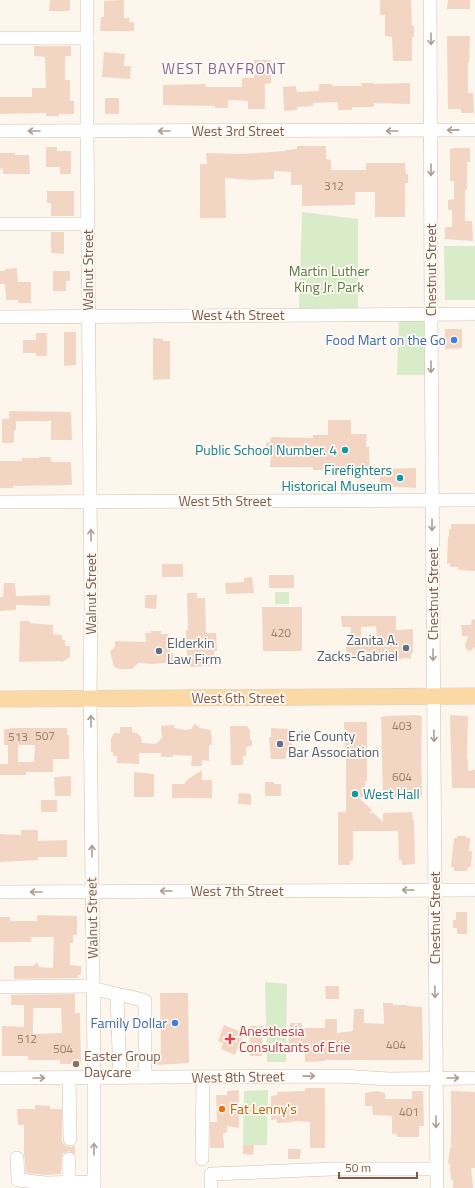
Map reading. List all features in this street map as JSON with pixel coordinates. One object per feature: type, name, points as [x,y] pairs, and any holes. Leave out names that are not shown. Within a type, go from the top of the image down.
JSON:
[{"type":"main road","name":"West 6th Street","points":[[0,699],[475,696]]},
{"type":"street","name":"Walnut Street","points":[[87,0],[94,1185]]},
{"type":"street","name":"Chestnut Street","points":[[430,0],[437,1188]]},
{"type":"street","points":[[0,38],[87,38]]},
{"type":"street","name":"West 3rd Street","points":[[0,131],[475,130]]},
{"type":"street","points":[[0,224],[88,224]]},
{"type":"street","name":"West 4th Street","points":[[0,317],[475,314]]},
{"type":"street","name":"West 5th Street","points":[[0,502],[475,500]]},
{"type":"street","name":"West 7th Street","points":[[0,892],[475,890]]},
{"type":"street","points":[[0,988],[93,988],[132,996],[145,1001],[146,1077]]},
{"type":"street","points":[[117,994],[120,1078]]},
{"type":"street","name":"West 8th Street","points":[[0,1078],[341,1076],[389,1079],[475,1078]]},
{"type":"street","points":[[202,1159],[203,1077]]},
{"type":"street","points":[[69,1078],[70,1139]]},
{"type":"street","points":[[17,1158],[18,1180],[45,1184],[69,1183],[94,1185]]},
{"type":"street","points":[[69,1159],[69,1183]]},
{"type":"street","points":[[211,1188],[211,1174],[332,1169],[436,1169]]},
{"type":"green space","name":"Martin Luther King Jr. Park","points":[[302,212],[358,219],[358,308],[299,309]]},
{"type":"green space","points":[[444,246],[475,246],[475,300],[445,300]]},
{"type":"green space","points":[[399,321],[425,321],[425,375],[397,375]]},
{"type":"green space","points":[[275,592],[289,592],[289,604],[275,604]]},
{"type":"green space","points":[[265,982],[287,984],[286,1062],[267,1062]]},
{"type":"green space","points":[[268,1090],[267,1145],[243,1145],[244,1091]]},
{"type":"building","points":[[50,0],[70,0],[70,11],[49,11]]},
{"type":"building","points":[[124,0],[124,18],[130,18],[129,22],[134,22],[134,31],[100,31],[101,17],[104,17],[104,1]]},
{"type":"building","points":[[380,0],[411,0],[412,26],[414,26],[414,37],[412,37],[412,61],[393,61],[392,37],[385,36],[385,15],[380,15]]},
{"type":"building","points":[[448,0],[470,0],[470,9],[447,9]]},
{"type":"building","points":[[447,36],[470,36],[468,93],[473,93],[474,113],[461,113],[461,109],[448,109]]},
{"type":"building","points":[[34,46],[71,46],[71,56],[65,56],[65,80],[70,80],[70,101],[74,101],[74,114],[46,116],[46,113],[0,114],[0,97],[32,97],[32,88],[46,88],[45,57],[34,56]]},
{"type":"building","points":[[104,52],[125,54],[124,66],[131,66],[130,79],[102,77]]},
{"type":"building","points":[[254,60],[271,60],[271,83],[265,84],[265,109],[248,109],[248,101],[228,100],[228,108],[215,108],[215,106],[163,105],[163,85],[206,84],[206,87],[242,87],[242,78],[254,78]]},
{"type":"building","points":[[361,83],[410,83],[410,104],[374,103],[374,107],[352,107],[352,110],[338,110],[338,102],[313,103],[313,106],[297,107],[297,110],[284,111],[283,87],[296,86],[297,92],[319,91],[319,84],[332,84],[332,86],[362,86]]},
{"type":"building","points":[[105,98],[119,98],[119,114],[105,114]]},
{"type":"building","points":[[297,146],[326,146],[326,159],[331,160],[331,170],[366,170],[366,163],[405,163],[406,174],[408,174],[408,183],[405,183],[405,217],[375,217],[375,192],[355,192],[355,205],[302,206],[302,185],[291,185],[291,172],[274,171],[274,179],[251,180],[225,178],[226,218],[200,218],[200,164],[207,164],[206,153],[241,154],[286,151],[297,149]]},
{"type":"building","points":[[46,147],[57,147],[57,151],[71,151],[71,174],[60,174],[60,167],[46,167]]},
{"type":"building","points":[[470,148],[470,162],[467,162],[467,190],[465,190],[465,221],[472,221],[473,241],[445,239],[445,227],[452,227],[452,210],[448,210],[448,200],[454,199],[454,181],[450,181],[450,149]]},
{"type":"building","points":[[0,153],[29,155],[30,174],[3,174],[3,168],[0,169]]},
{"type":"building","points":[[47,191],[74,191],[74,216],[51,216],[51,203],[47,203]]},
{"type":"building","points":[[51,232],[64,232],[64,254],[51,253]]},
{"type":"building","points":[[17,268],[18,282],[31,282],[31,303],[18,303],[18,300],[6,300],[5,284],[0,284],[0,271]]},
{"type":"building","points":[[53,271],[70,271],[70,281],[66,281],[66,291],[53,291]]},
{"type":"building","points":[[445,329],[462,329],[462,348],[445,349]]},
{"type":"building","points":[[64,332],[76,332],[76,365],[64,366]]},
{"type":"building","points":[[36,333],[47,333],[47,356],[36,356],[36,353],[23,353],[23,340],[36,340]]},
{"type":"building","points":[[153,338],[163,339],[163,341],[170,341],[170,379],[153,380]]},
{"type":"building","points":[[9,411],[71,412],[72,440],[51,440],[51,421],[16,421],[14,443],[2,443],[2,419],[9,419]]},
{"type":"building","points":[[328,420],[351,420],[351,434],[367,434],[366,447],[369,447],[370,469],[349,470],[349,473],[340,474],[330,473],[330,470],[313,470],[313,467],[270,467],[271,455],[266,455],[266,442],[270,443],[271,437],[313,438],[313,435],[328,435]]},
{"type":"building","points":[[51,457],[51,462],[71,462],[72,485],[13,486],[13,488],[0,488],[0,461],[22,461],[22,458]]},
{"type":"building","points":[[416,468],[416,488],[380,486],[380,469]]},
{"type":"building","points":[[451,524],[475,524],[475,571],[458,570],[458,567],[450,567],[450,563],[447,564],[448,537]]},
{"type":"building","points":[[162,564],[183,564],[183,577],[162,577]]},
{"type":"building","points":[[269,575],[294,575],[294,588],[269,588]]},
{"type":"building","points":[[252,577],[254,593],[226,594],[225,583],[244,582],[244,578]]},
{"type":"building","points":[[4,583],[15,583],[16,596],[50,595],[50,606],[16,605],[16,610],[0,611],[0,597],[3,597]]},
{"type":"building","points":[[187,593],[197,593],[197,598],[205,598],[206,633],[216,633],[217,651],[214,651],[214,656],[211,657],[211,666],[190,667],[190,660],[187,657]]},
{"type":"building","points":[[145,595],[157,595],[156,609],[145,608]]},
{"type":"building","points":[[262,607],[302,607],[302,651],[263,651]]},
{"type":"building","points":[[341,616],[396,616],[396,630],[413,629],[413,653],[411,653],[411,659],[405,658],[379,662],[380,659],[346,659],[346,644],[350,644],[351,627],[342,627]],"holes":[[[376,626],[377,643],[361,643],[361,627]]]},
{"type":"building","points":[[472,619],[475,620],[475,647],[470,651],[467,650],[465,646],[468,636],[462,636],[461,625],[471,625]]},
{"type":"building","points":[[20,621],[30,621],[30,623],[53,625],[53,634],[62,635],[62,640],[65,640],[65,646],[70,646],[70,657],[62,662],[19,662]]},
{"type":"building","points":[[150,631],[161,631],[161,634],[168,634],[168,641],[170,641],[170,653],[173,653],[174,662],[153,664],[138,663],[132,669],[119,669],[114,667],[110,651],[115,647],[115,641],[146,642],[145,633],[151,633]]},
{"type":"building","points":[[450,715],[468,716],[468,771],[475,770],[475,788],[452,788]]},
{"type":"building","points":[[422,716],[422,797],[383,797],[381,717]]},
{"type":"building","name":"West Hall","points":[[344,722],[367,722],[367,781],[365,781],[365,797],[358,797],[372,810],[369,813],[374,813],[383,822],[383,813],[412,812],[414,820],[415,864],[402,865],[402,860],[399,860],[398,831],[353,831],[353,861],[350,861],[350,865],[338,865],[338,812],[346,812],[346,756]]},
{"type":"building","points":[[195,724],[200,728],[211,730],[212,744],[209,746],[209,761],[202,760],[202,766],[191,766],[192,756],[173,755],[173,757],[161,757],[161,753],[139,753],[139,764],[117,763],[117,756],[113,756],[113,752],[111,752],[111,739],[114,733],[120,733],[120,727],[132,727],[132,732],[137,733],[141,737],[142,743],[156,744],[162,738],[161,726],[174,725],[174,728],[186,730],[191,729]]},
{"type":"building","points":[[230,726],[247,726],[250,730],[252,745],[246,748],[246,756],[243,756],[243,765],[231,765]]},
{"type":"building","points":[[67,728],[67,735],[69,735],[69,759],[53,759],[53,772],[26,772],[26,775],[0,775],[0,764],[8,764],[8,745],[4,745],[4,729]],"holes":[[[18,745],[35,745],[34,762],[18,762]]]},
{"type":"building","points":[[271,728],[291,729],[292,747],[290,746],[290,751],[286,752],[286,759],[271,759],[269,737],[271,737]]},
{"type":"building","points":[[202,770],[202,780],[212,780],[212,798],[172,798],[172,784],[184,784],[187,780]]},
{"type":"building","points":[[134,772],[154,774],[154,797],[134,797]]},
{"type":"building","points":[[71,776],[71,796],[55,796],[54,777]]},
{"type":"building","points":[[265,782],[281,784],[281,796],[265,796]]},
{"type":"building","points":[[239,793],[251,794],[251,805],[238,804]]},
{"type":"building","points":[[41,800],[57,800],[57,812],[41,812]]},
{"type":"building","points":[[21,830],[38,830],[38,841],[67,840],[67,857],[38,857],[38,860],[0,862],[0,834],[21,835]]},
{"type":"building","points":[[457,836],[467,836],[466,838],[470,838],[469,851],[472,851],[471,867],[468,867],[467,871],[454,871],[454,867],[451,867],[454,838],[457,838]]},
{"type":"building","points":[[456,912],[467,912],[467,934],[457,934],[457,928],[453,928],[453,920],[456,920]]},
{"type":"building","points":[[37,915],[77,916],[77,935],[73,935],[73,943],[70,943],[70,965],[81,966],[81,975],[78,975],[78,978],[14,979],[14,966],[33,966],[37,962],[39,967],[53,968],[54,937],[31,937],[31,942],[0,942],[0,917],[10,917],[10,921],[37,921]]},
{"type":"building","points":[[325,986],[339,986],[339,999],[326,999]]},
{"type":"building","name":"Family Dollar","points":[[160,993],[188,993],[189,1063],[156,1065],[155,1052],[161,1052]]},
{"type":"building","points":[[75,994],[75,1013],[80,1013],[81,1064],[60,1064],[60,1060],[28,1060],[28,1056],[2,1056],[2,1026],[24,1027],[24,1005],[11,1005],[11,995]],"holes":[[[33,1008],[61,1008],[62,1033],[33,1034]]]},
{"type":"building","points":[[383,1003],[422,1007],[423,1060],[325,1060],[305,1062],[305,1051],[297,1050],[289,1052],[288,1030],[290,1030],[290,1023],[302,1023],[302,1028],[325,1028],[325,1019],[337,1019],[337,1033],[353,1031],[354,1009],[364,1009],[364,1023],[384,1024]]},
{"type":"building","points":[[224,1025],[244,1033],[235,1055],[221,1049],[223,1043],[218,1041]]},
{"type":"building","points":[[249,1026],[263,1026],[262,1056],[250,1056]]},
{"type":"building","points":[[305,1088],[325,1088],[325,1148],[310,1148],[310,1122],[294,1121],[277,1123],[277,1119],[271,1120],[271,1096],[277,1095],[277,1092],[305,1091]]},
{"type":"building","points":[[239,1090],[239,1128],[227,1126],[227,1133],[223,1133],[224,1148],[210,1148],[210,1122],[217,1122],[216,1095],[227,1095],[227,1091]]},
{"type":"building","points":[[377,1091],[385,1093],[385,1099],[412,1099],[412,1091],[423,1091],[424,1126],[419,1126],[419,1137],[397,1137],[397,1134],[392,1134],[392,1116],[373,1115],[372,1106],[365,1106],[365,1093]]},
{"type":"building","points":[[451,1091],[475,1092],[475,1168],[471,1168],[473,1188],[453,1188],[453,1180],[451,1180],[450,1164],[448,1163],[451,1148]]},
{"type":"building","points":[[35,1105],[50,1106],[50,1109],[62,1109],[62,1142],[66,1146],[71,1147],[75,1145],[75,1154],[69,1151],[62,1154],[61,1174],[45,1175],[26,1173],[24,1154],[24,1125],[18,1125],[17,1109],[35,1109]]},
{"type":"building","points":[[243,1145],[254,1145],[253,1155],[243,1154]]},
{"type":"building","points":[[288,1149],[301,1149],[300,1159],[288,1159]]},
{"type":"place","name":"Food Mart on the Go","points":[[454,340]]},
{"type":"place","name":"Public School Number. 4","points":[[345,450]]},
{"type":"place","name":"Firefighters Historical Museum","points":[[400,478]]},
{"type":"place","name":"Zanita A. Zacks-Gabriel","points":[[406,648]]},
{"type":"place","name":"Elderkin Law Firm","points":[[159,651]]},
{"type":"place","name":"Erie County Bar Association","points":[[280,744]]},
{"type":"place","name":"West Hall","points":[[355,794]]},
{"type":"place","name":"Family Dollar","points":[[175,1023]]},
{"type":"place","name":"Anesthesia Consultants of Erie","points":[[230,1039]]},
{"type":"place","name":"Easter Group Daycare","points":[[76,1064]]},
{"type":"place","name":"Fat Lenny's","points":[[222,1109]]},
{"type":"district","name":"WEST BAYFRONT","points":[[224,69]]}]
